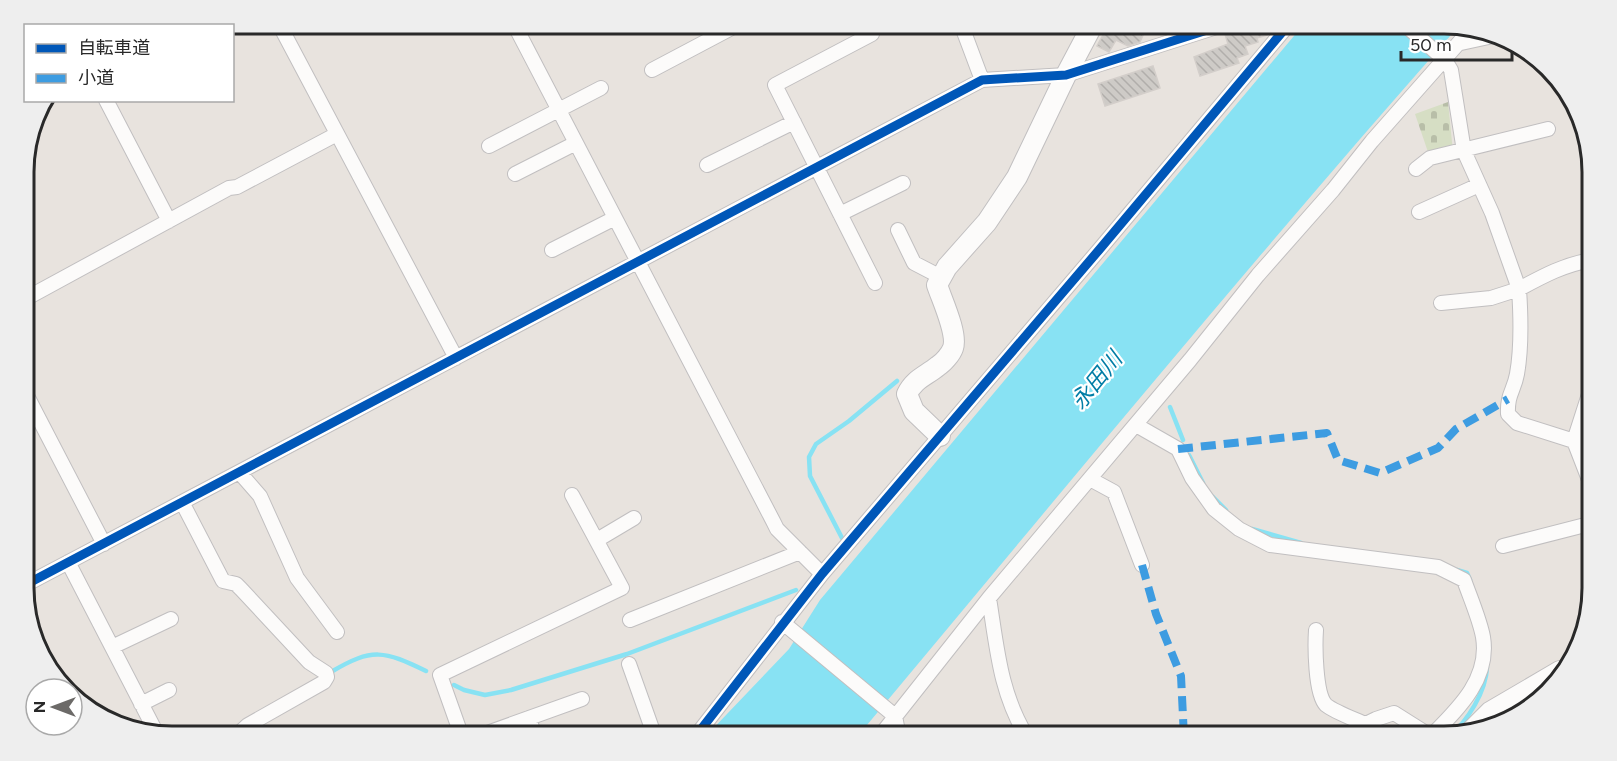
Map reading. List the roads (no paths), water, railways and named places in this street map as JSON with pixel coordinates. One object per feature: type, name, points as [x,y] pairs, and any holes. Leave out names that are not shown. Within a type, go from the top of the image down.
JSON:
[{"type":"street","points":[[871,34],[775,85],[875,282]]},
{"type":"street","points":[[965,34],[982,80]]},
{"type":"street","points":[[940,436],[914,411],[907,394],[919,378],[939,366],[953,349],[954,336],[937,285],[947,267],[987,222],[1017,177],[1088,34]]},
{"type":"street","points":[[34,580],[982,80],[1066,75],[1194,34]]},
{"type":"street","points":[[704,726],[754,663],[782,622],[1107,241],[1280,34]]},
{"type":"street","points":[[1415,34],[1443,58],[1451,70],[1464,151],[1500,234],[1520,290],[1520,346],[1516,377],[1508,399],[1508,414],[1517,423],[1574,441]]},
{"type":"street","points":[[285,35],[456,358]]},
{"type":"street","points":[[520,35],[772,521],[777,529],[822,574]]},
{"type":"street","points":[[652,70],[719,35]]},
{"type":"street","points":[[888,726],[989,598],[1136,425],[1258,275],[1333,190],[1443,58],[1466,36]]},
{"type":"street","points":[[1461,43],[1480,39]]},
{"type":"street","points":[[489,146],[601,88]]},
{"type":"street","points":[[107,102],[169,221]]},
{"type":"street","points":[[707,165],[794,122]]},
{"type":"street","points":[[1416,169],[1430,158],[1548,129]]},
{"type":"street","points":[[35,294],[338,134]]},
{"type":"street","points":[[515,174],[576,143]]},
{"type":"street","points":[[840,213],[903,183]]},
{"type":"street","points":[[1419,212],[1479,185]]},
{"type":"street","points":[[552,250],[615,218]]},
{"type":"street","points":[[898,230],[914,263],[941,278]]},
{"type":"street","points":[[1441,303],[1491,298],[1520,290],[1549,273],[1582,261]]},
{"type":"street","points":[[34,411],[104,543]]},
{"type":"street","points":[[1582,417],[1574,441],[1582,462]]},
{"type":"street","points":[[1136,425],[1178,448],[1192,478],[1214,509],[1239,529],[1270,545],[1438,567],[1464,580],[1483,637],[1483,662],[1478,680],[1456,711],[1442,726]]},
{"type":"street","points":[[239,472],[260,496],[297,578],[337,632]]},
{"type":"street","points":[[1090,479],[1114,492],[1142,565]]},
{"type":"street","points":[[458,726],[440,675],[622,588],[572,495]]},
{"type":"street","points":[[182,502],[223,581],[236,584],[309,662],[326,673],[327,678],[324,682],[247,726]]},
{"type":"street","points":[[597,540],[634,518]]},
{"type":"street","points":[[1503,546],[1582,527]]},
{"type":"street","points":[[630,620],[800,552]]},
{"type":"street","points":[[69,562],[152,725]]},
{"type":"street","points":[[989,598],[1005,692],[1020,726]]},
{"type":"street","points":[[112,647],[171,619]]},
{"type":"street","points":[[782,622],[896,716],[897,726]]},
{"type":"street","points":[[1316,630],[1315,658],[1321,695],[1325,704],[1365,724]]},
{"type":"street","points":[[629,664],[651,726]]},
{"type":"street","points":[[1480,722],[1490,712],[1550,677]]},
{"type":"street","points":[[141,704],[170,690]]},
{"type":"street","points":[[507,726],[582,699]]},
{"type":"street","points":[[1361,726],[1394,713],[1415,726]]},
{"type":"street","points":[[529,718],[532,726]]},
{"type":"water","name":"永田川","points":[[1295,34],[1451,35],[1230,291],[866,726],[716,726],[789,649],[820,600]]},
{"type":"waterway","points":[[842,538],[810,476],[809,457],[816,444],[849,421],[897,381]]},
{"type":"waterway","points":[[1170,407],[1183,440]]},
{"type":"waterway","points":[[1189,455],[1203,483]]},
{"type":"waterway","points":[[1213,497],[1226,510]]},
{"type":"waterway","points":[[1252,529],[1301,543]]},
{"type":"waterway","points":[[1457,570],[1467,573],[1470,580]]},
{"type":"waterway","points":[[454,685],[485,695],[511,690],[627,654],[796,590]]},
{"type":"waterway","points":[[331,672],[368,655],[389,656],[426,671]]},
{"type":"waterway","points":[[1460,725],[1480,696],[1487,667]]}]
